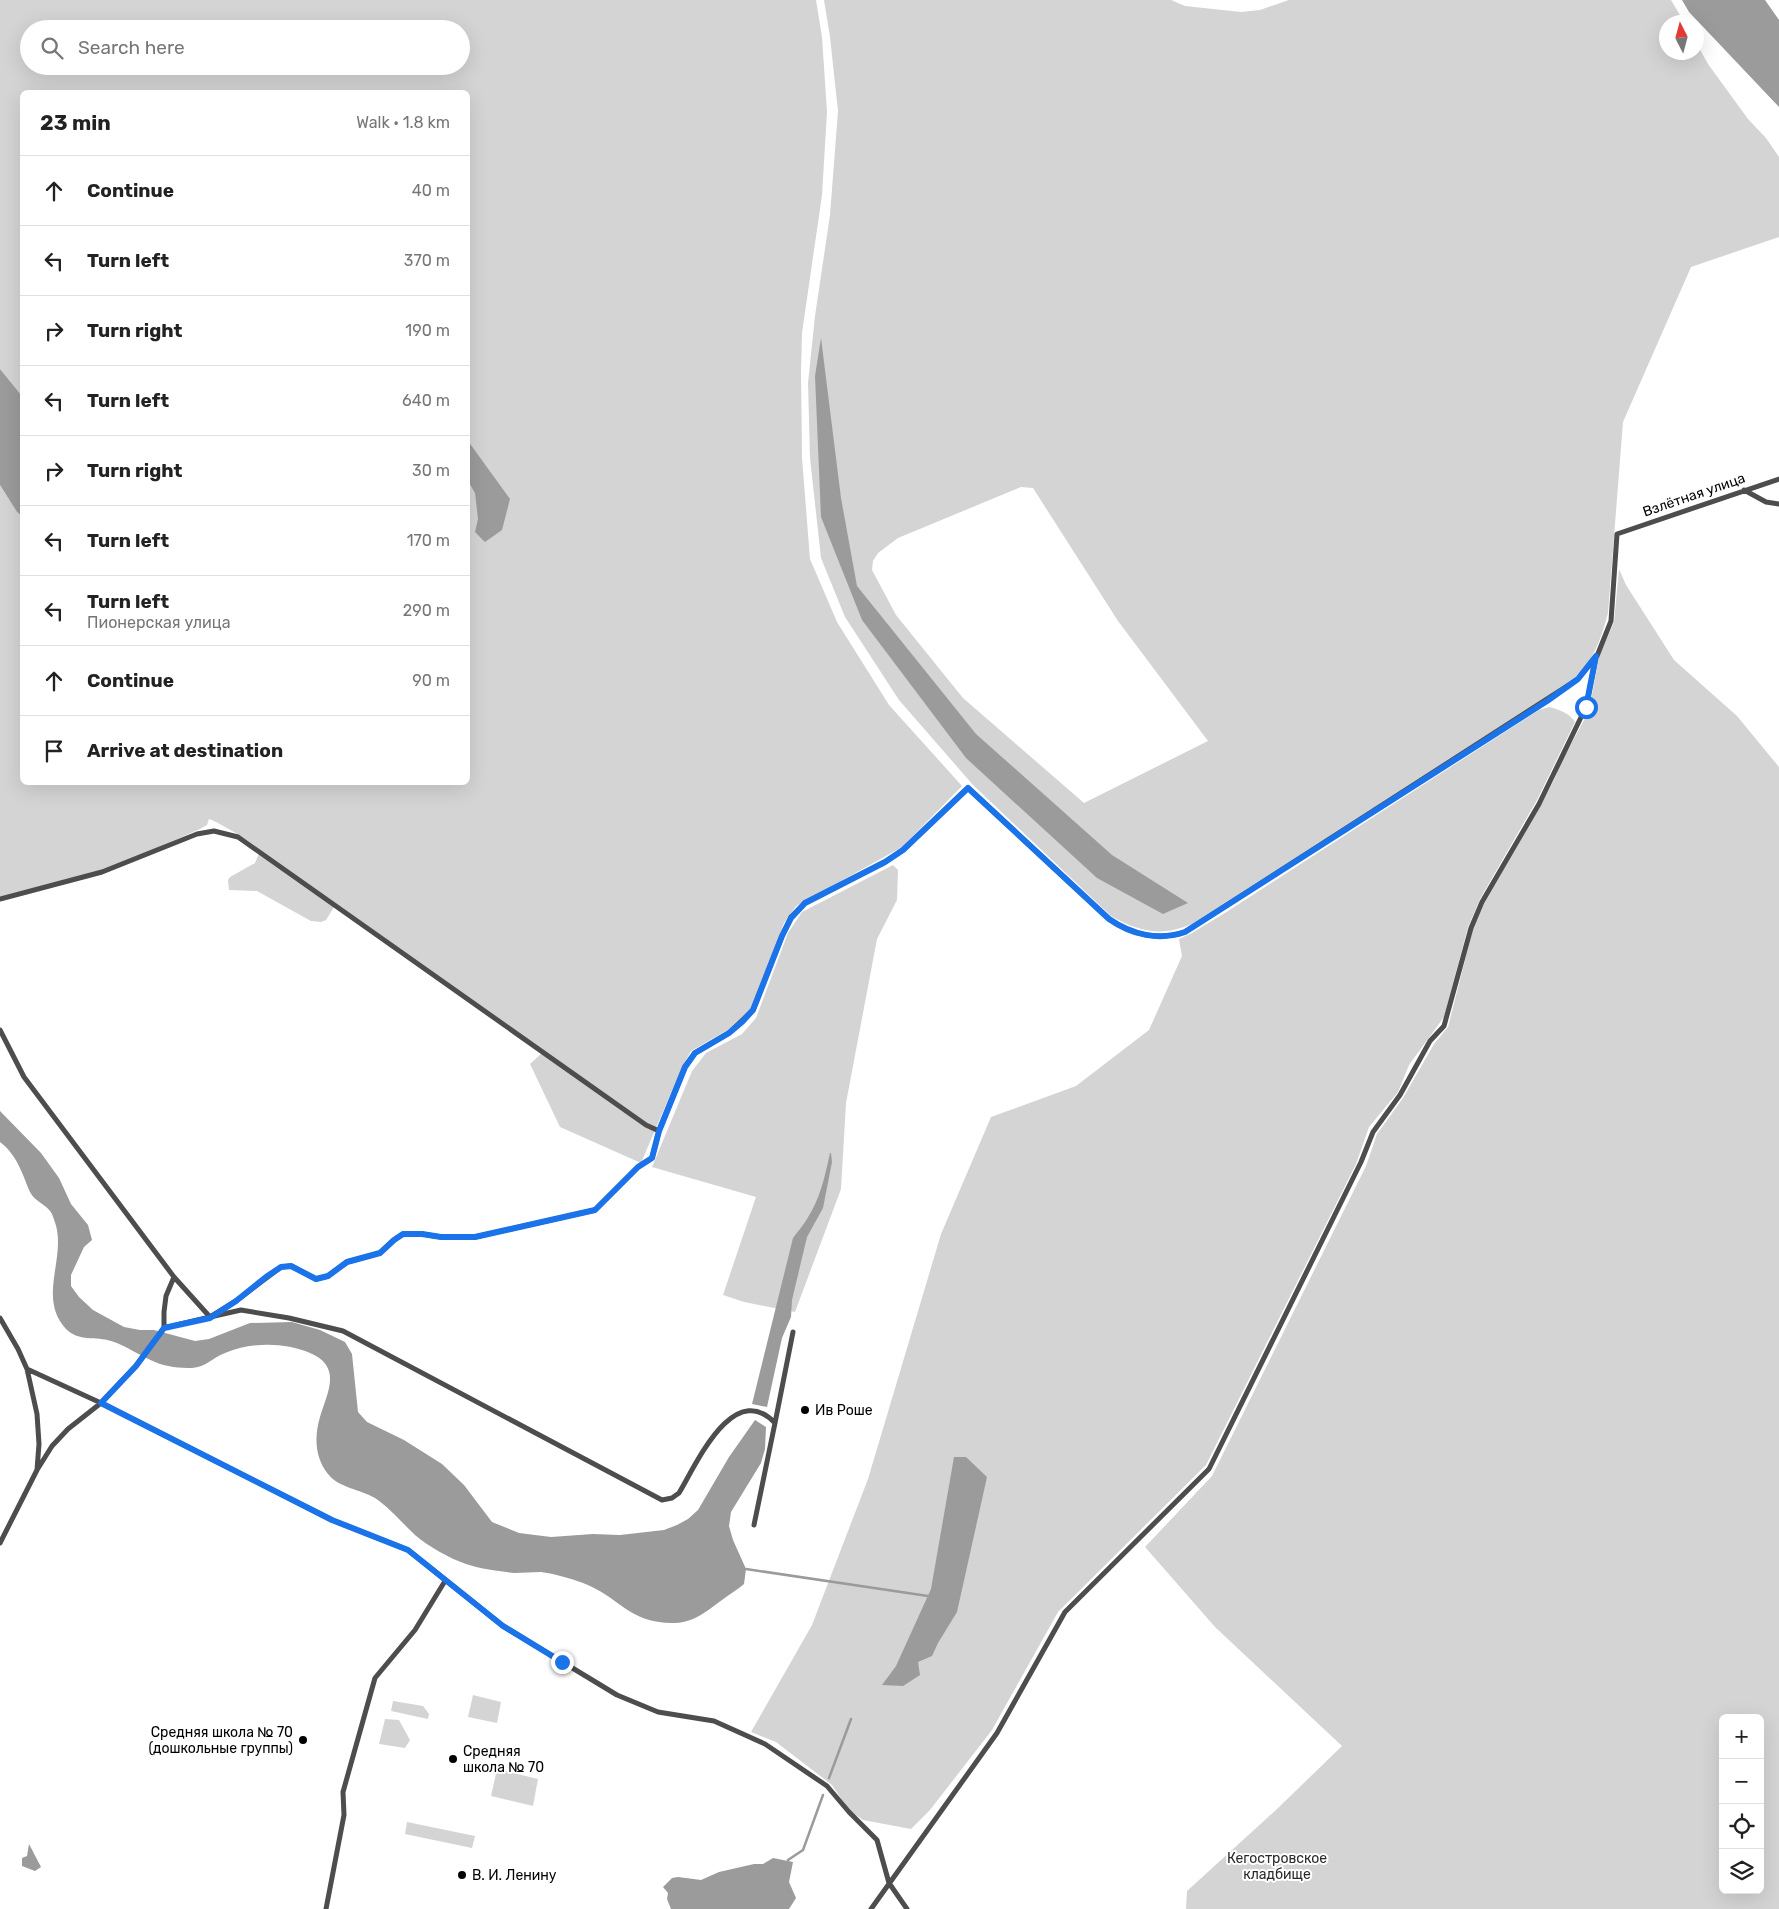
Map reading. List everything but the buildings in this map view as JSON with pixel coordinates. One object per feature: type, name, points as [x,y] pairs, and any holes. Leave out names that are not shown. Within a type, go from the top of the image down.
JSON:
[{"type":"street","name":"Взлётная улица","points":[[1596,656],[1611,621],[1617,534],[1779,479]]},
{"type":"street","points":[[1743,490],[1766,502],[1779,504]]},
{"type":"street","points":[[210,1318],[281,1267],[291,1266],[316,1279],[328,1276],[347,1262],[380,1253],[403,1234],[475,1237],[595,1210],[638,1167],[652,1158],[659,1131],[685,1067],[695,1053],[729,1033],[753,1010],[791,918],[805,903],[885,862],[903,850],[968,788],[1115,923],[1121,927],[1148,936],[1175,936],[1185,932],[1547,701],[1578,679],[1596,656]]},
{"type":"street","points":[[871,1909],[996,1733],[1064,1612],[1209,1469],[1361,1162],[1373,1132],[1400,1095],[1430,1041],[1444,1026],[1471,928],[1482,902],[1539,804],[1586,707],[1596,656]]},
{"type":"street","points":[[0,899],[102,872],[197,834],[214,831],[238,837],[638,1119],[659,1131]]},
{"type":"street","points":[[0,1030],[24,1078],[174,1277],[210,1318]]},
{"type":"street","points":[[0,1543],[37,1470],[52,1446],[68,1429],[101,1403],[136,1366],[164,1328],[166,1296],[174,1277]]},
{"type":"street","points":[[164,1328],[241,1310],[290,1318],[343,1331],[662,1500],[679,1494],[716,1433],[734,1414],[750,1410],[766,1414],[775,1424]]},
{"type":"street","points":[[0,1318],[27,1369],[37,1414],[40,1444],[37,1470]]},
{"type":"street","points":[[754,1524],[793,1332]]},
{"type":"street","points":[[27,1369],[101,1403],[332,1520],[408,1550],[503,1626],[617,1696],[658,1712],[714,1721],[765,1744],[827,1786],[849,1812],[877,1840],[889,1883],[907,1909]]},
{"type":"street","points":[[326,1909],[344,1815],[343,1792],[375,1678],[415,1630],[446,1580]]},
{"type":"green space","points":[[0,0],[816,0],[822,37],[827,112],[822,195],[802,333],[802,458],[810,559],[837,622],[889,705],[962,786],[902,847],[796,906],[784,923],[751,1012],[738,1024],[691,1051],[682,1067],[641,1163],[560,1127],[530,1064],[543,1052],[334,907],[326,920],[321,922],[311,921],[257,891],[229,890],[228,880],[230,877],[255,863],[260,851],[228,828],[209,819],[207,825],[200,829],[111,868],[0,897],[0,485],[20,514],[20,785],[470,785],[470,90],[20,90],[20,394],[0,369]]},
{"type":"green space","points":[[824,0],[1171,0],[1185,6],[1241,12],[1260,10],[1289,0],[1671,0],[1680,15],[1659,15],[1659,60],[1704,60],[1704,57],[1748,119],[1766,138],[1779,157],[1779,237],[1691,267],[1623,422],[1608,613],[1592,657],[1581,672],[1548,697],[1192,924],[1170,930],[1151,931],[1132,926],[1111,916],[973,785],[899,700],[845,617],[821,558],[810,458],[808,383],[815,316],[830,215],[838,111]],"holes":[[[1021,487],[1033,488],[1118,621],[1208,741],[1084,803],[963,698],[896,615],[872,570],[873,561],[878,553],[898,538]]]},
{"type":"green space","name":"Кегостровское кладбище","points":[[1619,569],[1626,585],[1674,660],[1737,716],[1779,767],[1779,1909],[1186,1909],[1187,1891],[1277,1809],[1342,1746],[1215,1627],[1145,1547],[1212,1476],[1366,1166],[1377,1134],[1403,1098],[1434,1044],[1448,1027],[1473,929],[1485,902],[1541,805],[1560,764],[1589,711],[1599,657],[1614,622]]},
{"type":"green space","points":[[1549,707],[1567,714],[1575,722],[1537,800],[1480,899],[1468,927],[1444,1017],[1409,1065],[1398,1092],[1369,1127],[1356,1164],[1206,1465],[1058,1612],[992,1730],[930,1810],[911,1829],[863,1820],[849,1810],[832,1785],[776,1742],[751,1732],[812,1625],[868,1479],[941,1234],[991,1117],[1076,1086],[1149,1030],[1182,956],[1179,939],[1228,911],[1539,710]]},
{"type":"green space","points":[[893,865],[898,870],[897,900],[877,939],[846,1103],[841,1189],[795,1312],[744,1302],[723,1295],[756,1197],[652,1167],[692,1071],[706,1053],[742,1034],[756,1018],[788,933],[802,912]]},
{"type":"green space","points":[[473,1695],[501,1702],[497,1723],[468,1717]]},
{"type":"green space","points":[[393,1701],[423,1706],[429,1714],[428,1719],[391,1711]]},
{"type":"green space","points":[[385,1719],[399,1720],[410,1740],[405,1748],[379,1744]]},
{"type":"green space","points":[[497,1769],[538,1779],[533,1806],[491,1796]]},
{"type":"green space","points":[[407,1822],[475,1836],[472,1848],[405,1834]]},
{"type":"shaded area","points":[[1682,0],[1765,0],[1779,20],[1779,107],[1704,28],[1704,15],[1692,15]]},
{"type":"shaded area","points":[[821,338],[841,498],[857,586],[976,734],[1112,855],[1188,903],[1163,914],[1097,878],[966,758],[862,620],[821,517],[815,376]]},
{"type":"shaded area","points":[[0,369],[20,394],[20,514],[0,485]]},
{"type":"shaded area","points":[[470,444],[510,499],[502,530],[485,542],[475,532],[478,519],[475,493],[470,484]]},
{"type":"shaded area","points":[[0,1111],[41,1153],[59,1178],[71,1204],[88,1225],[92,1240],[84,1247],[71,1275],[71,1286],[79,1297],[93,1310],[124,1327],[154,1330],[195,1341],[209,1339],[250,1323],[292,1322],[320,1330],[345,1342],[352,1354],[358,1412],[367,1422],[404,1440],[442,1464],[464,1485],[492,1522],[519,1533],[551,1537],[593,1534],[620,1535],[664,1530],[677,1525],[688,1519],[698,1510],[729,1457],[755,1420],[766,1427],[765,1449],[761,1463],[731,1512],[729,1526],[746,1569],[744,1584],[706,1612],[689,1621],[675,1623],[659,1622],[635,1614],[596,1589],[568,1578],[541,1572],[514,1573],[483,1569],[466,1564],[439,1552],[415,1535],[386,1506],[375,1498],[338,1482],[328,1474],[320,1461],[316,1440],[318,1425],[329,1390],[330,1373],[320,1359],[310,1353],[279,1345],[256,1345],[235,1349],[197,1367],[178,1367],[159,1364],[111,1341],[76,1336],[71,1333],[58,1318],[54,1306],[53,1294],[58,1243],[55,1222],[48,1208],[32,1195],[15,1159],[0,1142]]},
{"type":"shaded area","points":[[830,1153],[832,1162],[823,1208],[807,1237],[792,1300],[791,1317],[782,1338],[767,1407],[752,1404],[793,1238],[812,1211],[819,1195]]},
{"type":"shaded area","points":[[954,1457],[966,1457],[987,1477],[957,1612],[932,1656],[918,1662],[920,1675],[903,1686],[882,1685],[896,1666],[931,1589]]},
{"type":"shaded area","points":[[29,1844],[41,1867],[35,1871],[22,1866],[22,1858],[27,1856]]},
{"type":"shaded area","points":[[773,1858],[793,1862],[789,1882],[796,1898],[789,1909],[671,1909],[667,1899],[668,1893],[663,1887],[672,1878],[701,1880],[719,1872],[754,1864],[763,1864]]},
{"type":"waterway","points":[[746,1569],[928,1596]]},
{"type":"waterway","points":[[829,1778],[851,1719]]},
{"type":"waterway","points":[[788,1860],[803,1850],[823,1795]]},
{"type":"place","name":"Ив Роше","points":[[805,1410]]},
{"type":"place","name":"Средняя школа № 70 (дошкольные группы)","points":[[303,1740]]},
{"type":"place","name":"Средняя школа № 70","points":[[453,1759]]},
{"type":"place","name":"В. И. Ленину","points":[[462,1875]]},
{"type":"route","points":[[562,1662],[503,1626],[408,1550],[332,1520],[101,1403],[136,1366],[164,1328],[210,1318],[281,1267],[291,1266],[316,1279],[328,1276],[347,1262],[380,1253],[403,1234],[475,1237],[595,1210],[638,1167],[652,1158],[659,1131],[685,1067],[695,1053],[729,1033],[753,1010],[791,918],[805,903],[885,862],[903,850],[968,788],[1109,919],[1121,927],[1148,936],[1175,936],[1185,932],[1547,701],[1578,679],[1596,656],[1590,697],[1586,707]]}]
